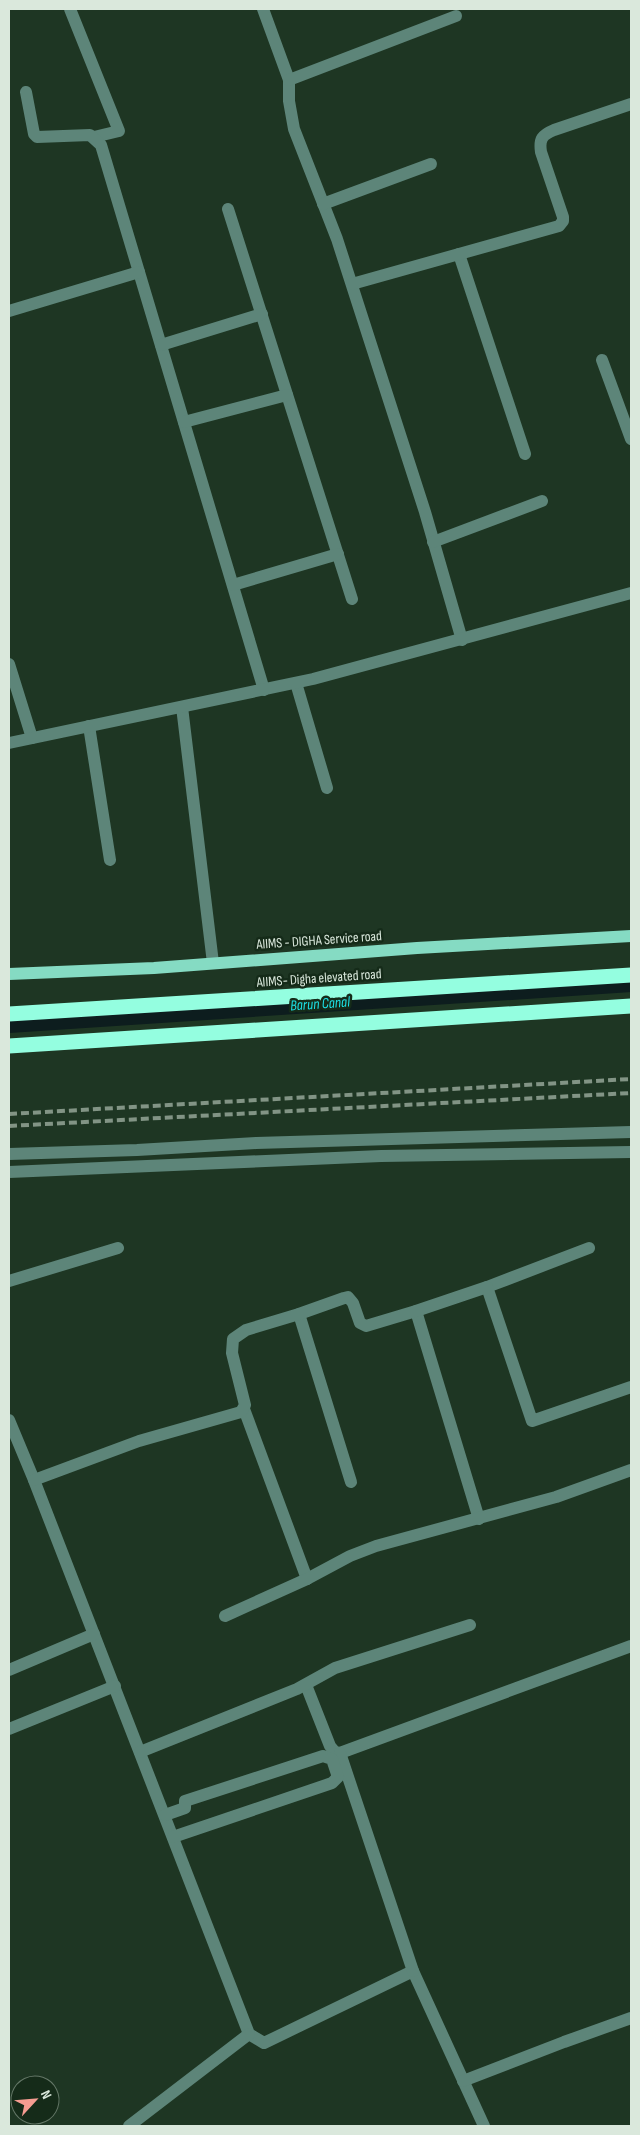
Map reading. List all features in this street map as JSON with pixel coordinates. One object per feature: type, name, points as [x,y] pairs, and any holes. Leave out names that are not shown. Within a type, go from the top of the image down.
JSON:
[{"type":"highway","name":"AIIMS- Digha elevated road","points":[[9,1014],[631,974]]},
{"type":"highway","points":[[9,1046],[631,1006]]},
{"type":"main road","name":"AIIMS - DIGHA Service road","points":[[9,974],[631,936]]},
{"type":"street","points":[[26,92],[33,132],[37,137],[82,135],[94,137],[119,131],[70,9]]},
{"type":"street","points":[[263,9],[289,80],[289,101],[294,129],[337,239],[352,284],[462,640]]},
{"type":"street","points":[[289,80],[456,16]]},
{"type":"street","points":[[352,284],[562,224],[563,217],[541,152],[540,142],[542,136],[554,130],[631,104]]},
{"type":"street","points":[[94,137],[101,145],[104,153],[264,690]]},
{"type":"street","points":[[322,204],[431,164]]},
{"type":"street","points":[[228,209],[352,599]]},
{"type":"street","points":[[459,254],[525,454]]},
{"type":"street","points":[[9,311],[139,272]]},
{"type":"street","points":[[161,345],[262,314]]},
{"type":"street","points":[[602,360],[631,439]]},
{"type":"street","points":[[184,422],[287,395]]},
{"type":"street","points":[[433,542],[542,501]]},
{"type":"street","points":[[233,585],[338,554]]},
{"type":"street","points":[[9,743],[296,683],[462,640],[631,593]]},
{"type":"street","points":[[9,664],[32,738]]},
{"type":"street","points":[[296,683],[327,788]]},
{"type":"street","points":[[182,707],[213,963]]},
{"type":"street","points":[[89,726],[110,860]]},
{"type":"street","points":[[9,1154],[137,1150],[256,1143],[631,1132]]},
{"type":"street","points":[[9,1172],[381,1156],[631,1152]]},
{"type":"street","points":[[9,1281],[118,1248]]},
{"type":"street","points":[[307,1579],[244,1409],[244,1398],[232,1353],[234,1339],[246,1330],[348,1297],[352,1300],[358,1320],[363,1325],[416,1311],[487,1287],[589,1248]]},
{"type":"street","points":[[487,1287],[532,1422],[631,1387]]},
{"type":"street","points":[[416,1311],[479,1519]]},
{"type":"street","points":[[299,1314],[351,1482]]},
{"type":"street","points":[[34,1480],[139,1441],[234,1415],[244,1409]]},
{"type":"street","points":[[9,1420],[115,1686],[249,2034],[264,2042],[413,1971]]},
{"type":"street","points":[[225,1616],[307,1579],[350,1556],[376,1546],[556,1498],[631,1470]]},
{"type":"street","points":[[140,1752],[306,1685],[334,1668],[470,1625]]},
{"type":"street","points":[[9,1670],[94,1634]]},
{"type":"street","points":[[306,1685],[330,1746],[335,1752],[340,1753],[631,1646]]},
{"type":"street","points":[[9,1729],[115,1686]]},
{"type":"street","points":[[340,1753],[413,1971],[484,2126]]},
{"type":"street","points":[[165,1815],[185,1808],[186,1801],[323,1756],[332,1759],[338,1777],[332,1783],[173,1837]]},
{"type":"street","points":[[463,2081],[631,2018]]},
{"type":"street","points":[[129,2126],[249,2034]]},
{"type":"waterway","name":"Barun Canal","points":[[9,1025],[631,984]]},
{"type":"railway","points":[[9,1114],[631,1079]]},
{"type":"railway","points":[[9,1126],[631,1093]]}]
